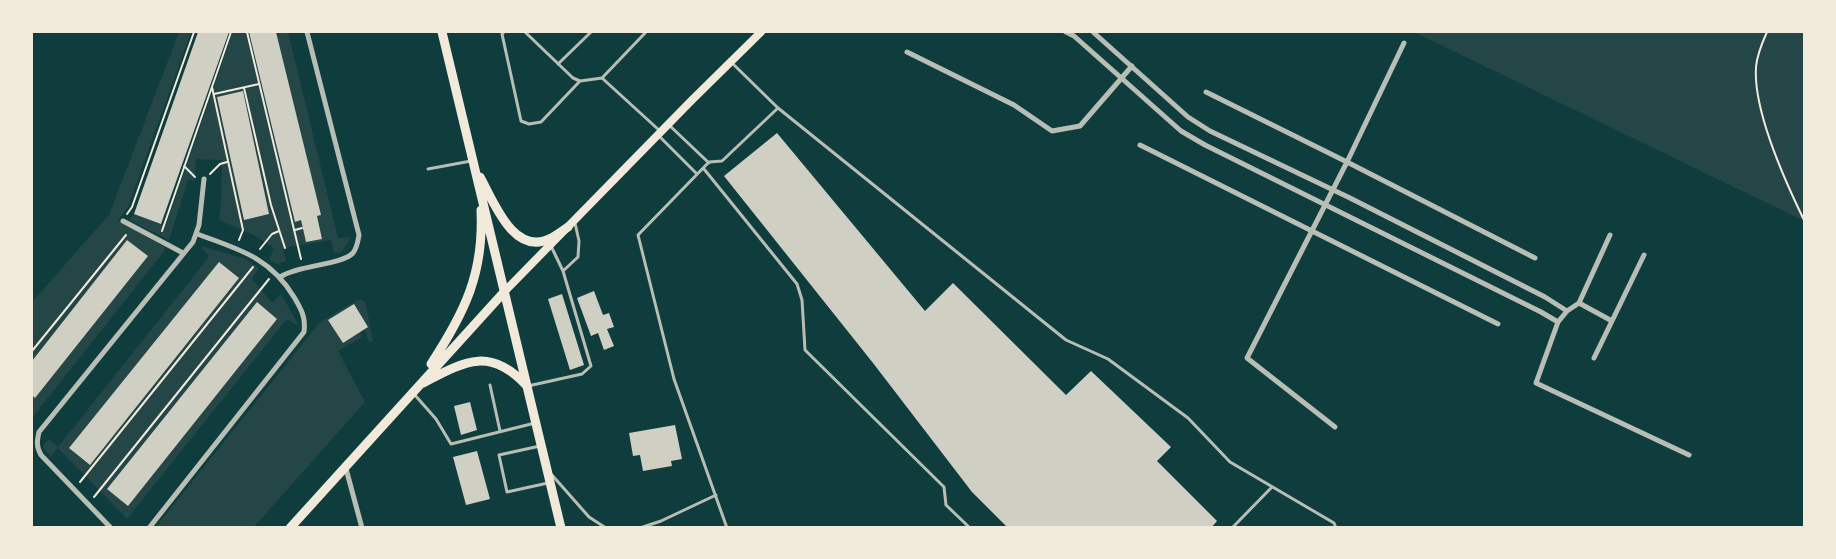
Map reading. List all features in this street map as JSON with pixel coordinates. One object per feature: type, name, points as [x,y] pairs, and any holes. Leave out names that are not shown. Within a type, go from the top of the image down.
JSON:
[{"type":"main road","points":[[442,32],[561,528]]},
{"type":"main road","points":[[290,528],[505,291],[761,32]]},
{"type":"main road","points":[[474,164],[508,227],[515,235],[536,242],[547,240],[572,224]]},
{"type":"main road","points":[[414,389],[456,326],[472,284],[481,245],[480,189]]},
{"type":"main road","points":[[414,389],[453,368],[477,359],[490,360],[502,365],[528,386]]},
{"type":"street","points":[[278,274],[344,259],[357,245],[359,235],[307,32]]},
{"type":"street","points":[[1066,32],[1074,36],[1181,131],[1324,206],[1558,322]]},
{"type":"street","points":[[1093,32],[1188,117],[1210,131],[1545,297],[1567,311]]},
{"type":"street","points":[[1335,427],[1247,358],[1347,162],[1404,43]]},
{"type":"street","points":[[908,52],[1014,105],[1052,131],[1080,126],[1131,66]]},
{"type":"street","points":[[1206,92],[1535,258]]},
{"type":"street","points":[[1140,145],[1498,324]]},
{"type":"street","points":[[111,528],[41,455],[38,449],[39,432],[197,234],[204,179]]},
{"type":"street","points":[[123,221],[183,253]]},
{"type":"street","points":[[149,528],[304,332],[304,315],[278,274],[257,258],[197,234]]},
{"type":"street","points":[[1610,235],[1579,303],[1567,311],[1558,322],[1536,383],[1689,455]]},
{"type":"street","points":[[1594,358],[1644,255]]},
{"type":"street","points":[[1579,303],[1612,321]]},
{"type":"street","points":[[32,432],[38,437]]},
{"type":"street","points":[[345,465],[362,528]]},
{"type":"lane","points":[[504,32],[502,34],[521,121],[529,124],[541,122],[580,81]]},
{"type":"lane","points":[[525,32],[573,78],[580,81],[602,78],[646,32]]},
{"type":"lane","points":[[558,64],[591,32]]},
{"type":"lane","points":[[730,62],[778,108],[1066,340],[1108,359],[1188,418],[1230,462],[1334,523],[1336,528]]},
{"type":"lane","points":[[602,78],[659,133],[697,174]]},
{"type":"lane","points":[[727,528],[674,379],[638,235],[708,163],[722,161],[778,108]]},
{"type":"lane","points":[[668,124],[708,163]]},
{"type":"lane","points":[[428,169],[474,164]]},
{"type":"lane","points":[[703,169],[797,284],[802,300],[805,350],[944,487],[946,505],[970,528]]},
{"type":"lane","points":[[563,271],[578,257],[579,241],[572,224]]},
{"type":"lane","points":[[528,386],[582,374],[591,366],[563,271],[550,245]]},
{"type":"lane","points":[[490,385],[500,431]]},
{"type":"lane","points":[[414,389],[450,444],[537,422]]},
{"type":"lane","points":[[542,446],[499,455],[507,492],[550,482]]},
{"type":"lane","points":[[548,471],[589,517],[606,528]]},
{"type":"lane","points":[[1232,528],[1272,487]]},
{"type":"lane","points":[[640,528],[661,521],[716,495]]},
{"type":"lane","points":[[652,528],[661,521]]},
{"type":"path","points":[[123,221],[132,207],[194,32]]},
{"type":"path","points":[[159,240],[231,32]]},
{"type":"path","points":[[247,32],[303,267]]},
{"type":"path","points":[[1767,32],[1756,67],[1761,115],[1804,220]]},
{"type":"path","points":[[214,94],[259,84]]},
{"type":"path","points":[[212,86],[243,230],[236,248]]},
{"type":"path","points":[[244,88],[272,205],[285,248]]},
{"type":"path","points":[[184,166],[197,179],[204,179],[220,164],[228,162]]},
{"type":"path","points":[[32,351],[133,226]]},
{"type":"path","points":[[295,230],[302,228]]},
{"type":"path","points":[[74,489],[257,258],[272,234],[280,231]]},
{"type":"path","points":[[88,504],[278,274]]},
{"type":"shaded area","points":[[179,32],[191,32],[128,207],[118,220],[165,247],[165,250],[32,418],[32,302],[109,215]]},
{"type":"shaded area","points":[[233,32],[249,32],[295,221],[301,220],[306,242],[322,239],[317,216],[321,215],[276,32],[288,32],[338,238],[351,237],[342,252],[334,253],[331,240],[283,248],[286,261],[277,264],[269,260],[274,248],[254,235],[219,220],[222,160],[196,159],[194,181],[188,180],[169,240],[129,220],[134,214],[166,225]]},
{"type":"shaded area","points":[[1414,32],[1804,32],[1804,221]]},
{"type":"shaded area","points":[[201,247],[246,259],[259,268],[252,279],[272,303],[281,294],[297,325],[287,319],[127,519],[58,448],[51,457],[43,448],[44,444],[49,439],[58,447],[209,257]]},
{"type":"shaded area","points":[[357,300],[363,300],[366,304],[373,342],[369,342],[364,329],[368,326],[354,305],[362,337],[338,351],[365,402],[254,527],[155,528],[320,322]]},
{"type":"building","points":[[198,32],[229,32],[161,224],[134,214]]},
{"type":"building","points":[[249,32],[276,32],[321,215],[317,216],[322,239],[306,242],[301,220],[295,222]]},
{"type":"building","points":[[243,91],[269,214],[244,220],[217,97]]},
{"type":"building","points":[[777,133],[925,311],[953,283],[1066,395],[1091,371],[1171,447],[1157,461],[1217,521],[1211,528],[1008,528],[972,492],[724,176]]},
{"type":"building","points":[[127,240],[148,256],[35,398],[32,395],[32,361]]},
{"type":"building","points":[[219,262],[239,278],[90,465],[69,448]]},
{"type":"building","points":[[594,291],[603,315],[609,313],[614,327],[607,329],[614,346],[604,350],[598,333],[591,336],[577,298]]},
{"type":"building","points":[[562,294],[584,365],[570,370],[548,299]]},
{"type":"building","points":[[257,302],[277,319],[128,506],[107,489]]},
{"type":"building","points":[[354,304],[368,327],[343,343],[328,320]]},
{"type":"building","points":[[470,402],[477,430],[461,435],[454,406]]},
{"type":"building","points":[[675,425],[682,459],[671,461],[672,466],[643,471],[640,455],[633,456],[629,433]]},
{"type":"building","points":[[477,451],[490,499],[466,505],[453,457]]}]
